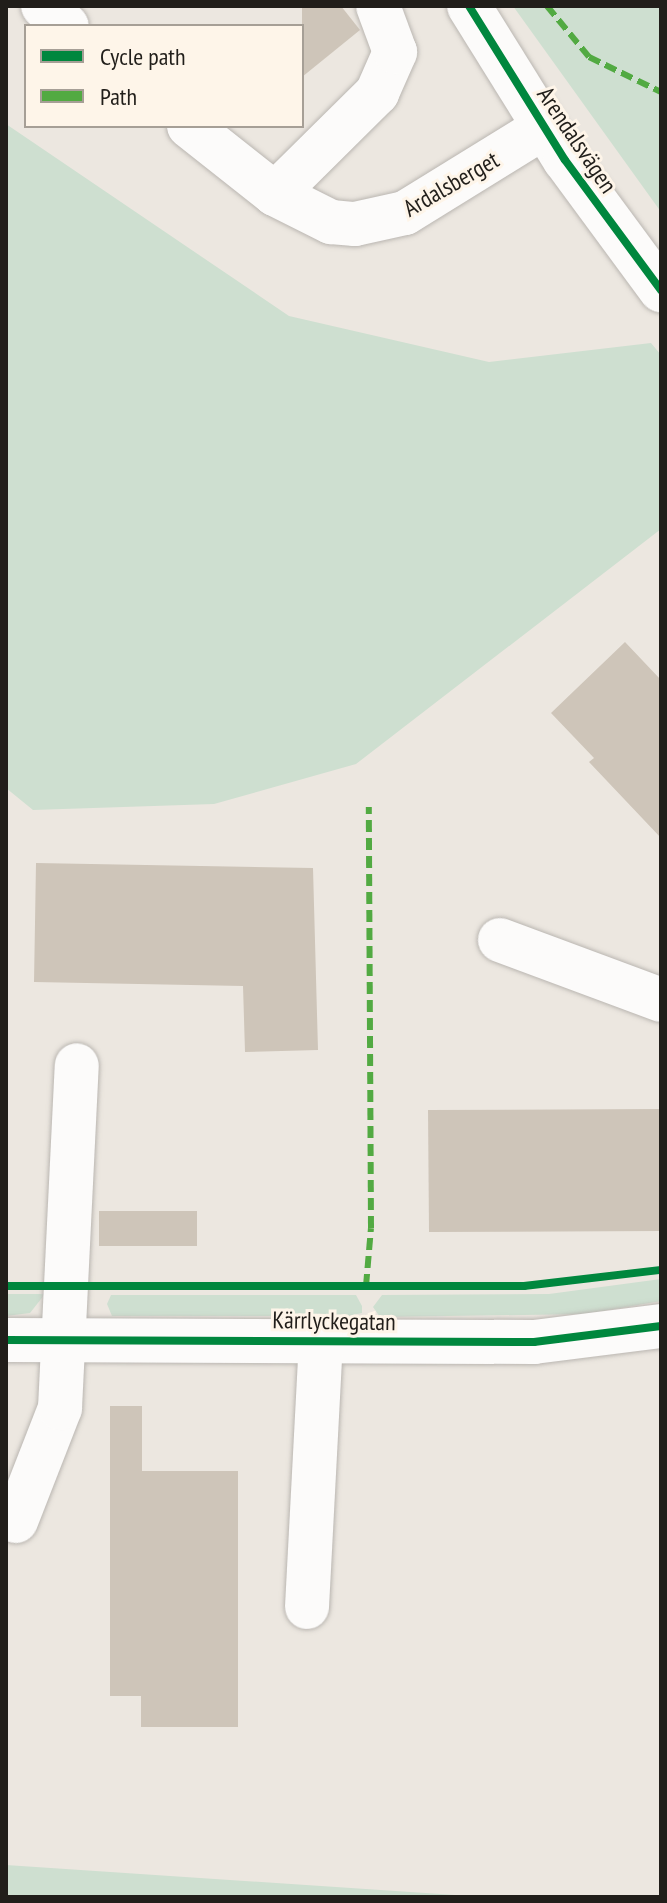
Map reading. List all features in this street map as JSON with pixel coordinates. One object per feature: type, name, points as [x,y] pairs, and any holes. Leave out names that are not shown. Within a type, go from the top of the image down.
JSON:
[{"type":"street","points":[[43,6],[65,24]]},
{"type":"street","points":[[275,194],[377,93],[395,52],[378,6]]},
{"type":"street","name":"Arendalsvägen","points":[[469,6],[544,127],[661,290]]},
{"type":"street","name":"Ardalsberget","points":[[192,128],[275,194],[331,222],[379,221],[448,190],[544,127]]},
{"type":"street","points":[[500,940],[661,1000]]},
{"type":"street","points":[[16,1521],[60,1408],[77,1065]]},
{"type":"street","name":"Kärrlyckegatan","points":[[6,1340],[534,1342],[661,1326]]},
{"type":"street","points":[[307,1607],[321,1341]]},
{"type":"green space","points":[[513,6],[661,6],[661,212]]},
{"type":"green space","points":[[6,124],[289,316],[489,362],[651,343],[661,355],[661,529],[356,764],[214,804],[33,810],[6,788]]},
{"type":"green space","points":[[661,1279],[661,1301],[586,1314],[380,1317],[373,1307],[382,1295],[549,1294]]},
{"type":"green space","points":[[6,1294],[45,1294],[30,1313],[6,1316]]},
{"type":"green space","points":[[111,1295],[356,1295],[362,1313],[348,1316],[112,1316],[107,1304]]},
{"type":"green space","points":[[6,1865],[485,1897],[6,1897]]},
{"type":"building","points":[[302,6],[341,6],[360,30],[304,75]]},
{"type":"building","points":[[625,642],[661,680],[661,838],[589,762],[594,758],[551,713]]},
{"type":"building","points":[[36,863],[313,868],[318,1050],[245,1052],[243,986],[34,982]]},
{"type":"building","points":[[661,1109],[661,1231],[429,1232],[428,1110]]},
{"type":"building","points":[[99,1211],[197,1211],[197,1246],[99,1246]]},
{"type":"building","points":[[110,1406],[142,1406],[142,1471],[238,1471],[238,1727],[141,1727],[141,1696],[110,1696]]},
{"type":"marked path","points":[[547,6],[589,57],[661,92]]},
{"type":"marked path","points":[[366,1286],[371,1228],[369,807]]},
{"type":"cycle path","points":[[469,6],[565,160],[661,290]]},
{"type":"cycle path","points":[[6,1286],[524,1286],[661,1270]]},
{"type":"cycle path","points":[[6,1340],[534,1342],[661,1326]]}]
